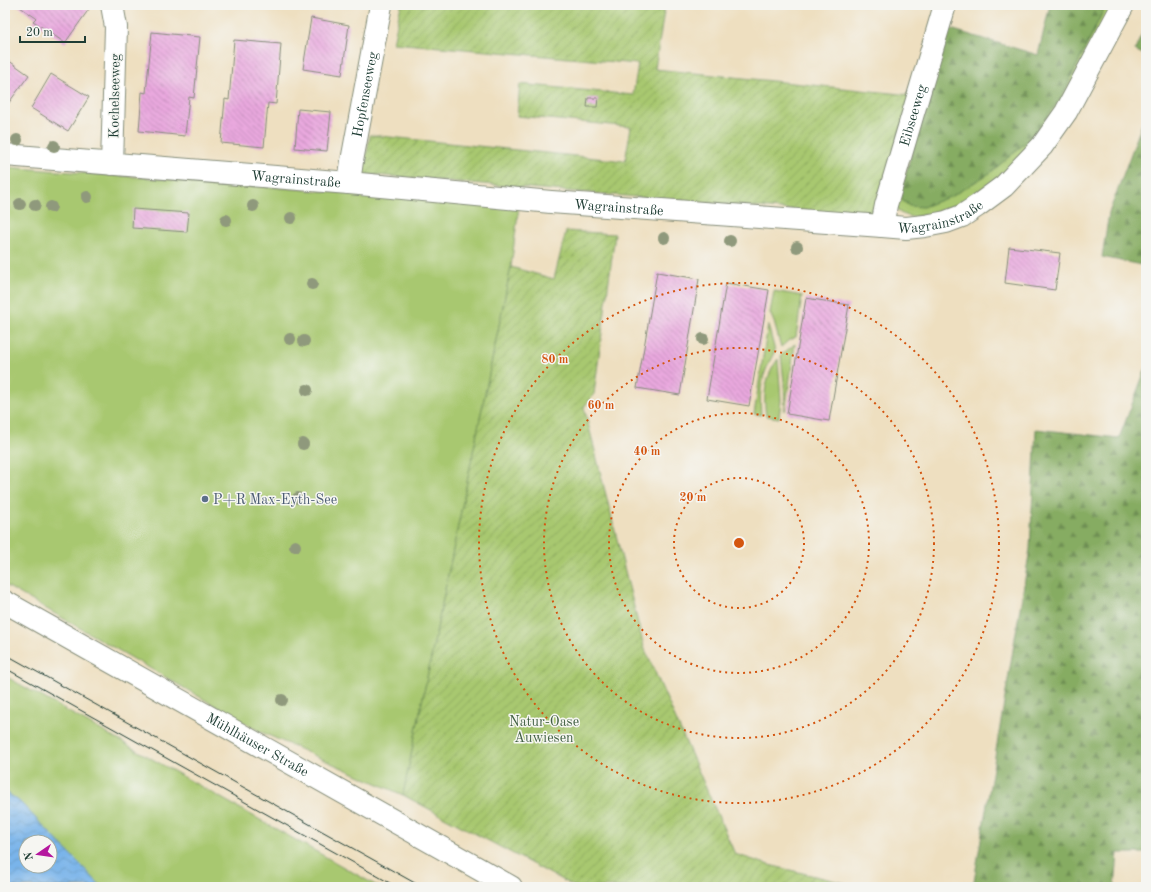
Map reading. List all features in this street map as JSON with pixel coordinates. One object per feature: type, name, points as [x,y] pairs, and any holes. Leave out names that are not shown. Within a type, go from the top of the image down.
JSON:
[{"type":"street","name":"Kochelseeweg","points":[[112,5],[116,27],[112,164]]},
{"type":"street","name":"Hopfenseeweg","points":[[349,183],[381,5]]},
{"type":"street","name":"Eibseeweg","points":[[882,226],[886,205],[945,5]]},
{"type":"street","name":"Wagrainstraße","points":[[5,155],[349,183],[536,201],[906,228],[925,226],[946,222],[962,216],[977,206],[1004,186],[1042,146],[1066,112],[1123,5]]},
{"type":"street","name":"Mühlhäuser Straße","points":[[5,602],[511,887]]},
{"type":"green space","points":[[401,5],[665,5],[655,69],[910,95],[876,217],[363,174],[370,135],[625,161],[631,127],[517,116],[520,84],[633,95],[638,64],[393,43]]},
{"type":"green space","points":[[1050,5],[1106,5],[1061,98],[1030,139],[990,173],[952,196],[923,207],[909,206],[902,200],[901,190],[947,28],[1038,55]]},
{"type":"green space","points":[[1106,5],[1115,5],[1038,144],[1002,176],[969,199],[931,214],[911,217],[900,213],[895,206],[901,190],[1061,98]]},
{"type":"green space","points":[[1146,24],[1146,56],[1135,50]]},
{"type":"green space","points":[[1146,113],[1146,266],[1102,257],[1109,213]]},
{"type":"green space","points":[[5,167],[519,206],[511,267],[403,795],[259,731],[5,585]]},
{"type":"green space","name":"Natur-Oase Auwiesen","points":[[566,231],[615,234],[594,394],[584,407],[644,647],[735,854],[769,865],[861,887],[575,887],[403,795],[511,267],[554,279]]},
{"type":"green space","points":[[774,291],[802,296],[796,337],[789,340],[781,347],[770,313]]},
{"type":"green space","points":[[768,325],[775,351],[764,374],[762,382],[761,415],[754,414]]},
{"type":"green space","points":[[795,344],[785,411],[781,355]]},
{"type":"green space","points":[[778,359],[781,400],[779,418],[766,416],[765,401],[768,379]]},
{"type":"green space","points":[[1146,368],[1146,853],[1118,853],[1115,887],[973,887],[1030,549],[1036,429],[1119,438]]},
{"type":"green space","points":[[5,676],[379,887],[5,887]]},
{"type":"water","points":[[5,791],[20,802],[51,834],[18,834],[18,874],[58,874],[58,841],[102,887],[5,887]]},
{"type":"building","points":[[17,5],[83,5],[89,9],[65,43],[33,21],[36,18]]},
{"type":"building","points":[[311,18],[349,25],[342,75],[303,69]]},
{"type":"building","points":[[152,32],[200,37],[194,98],[189,97],[185,136],[139,131],[142,92],[146,93]]},
{"type":"building","points":[[234,40],[281,44],[276,104],[268,103],[264,147],[221,143],[225,99],[229,100]]},
{"type":"building","points":[[5,58],[29,75],[5,108]]},
{"type":"building","points":[[51,74],[89,97],[68,131],[31,108]]},
{"type":"building","points":[[588,98],[598,98],[597,107],[587,107]]},
{"type":"building","points":[[298,109],[331,112],[327,151],[295,148]]},
{"type":"building","points":[[133,209],[189,213],[187,232],[132,228]]},
{"type":"building","points":[[1009,247],[1060,253],[1055,290],[1005,283]]},
{"type":"building","points":[[657,272],[699,279],[680,395],[637,388]]},
{"type":"building","points":[[726,283],[769,290],[749,406],[707,399]]},
{"type":"building","points":[[806,298],[849,305],[829,421],[787,414]]},
{"type":"tram line","points":[[5,654],[422,887]]},
{"type":"tram line","points":[[5,668],[397,887]]},
{"type":"place","name":"P+R Max-Eyth-See","points":[[205,499]]}]
